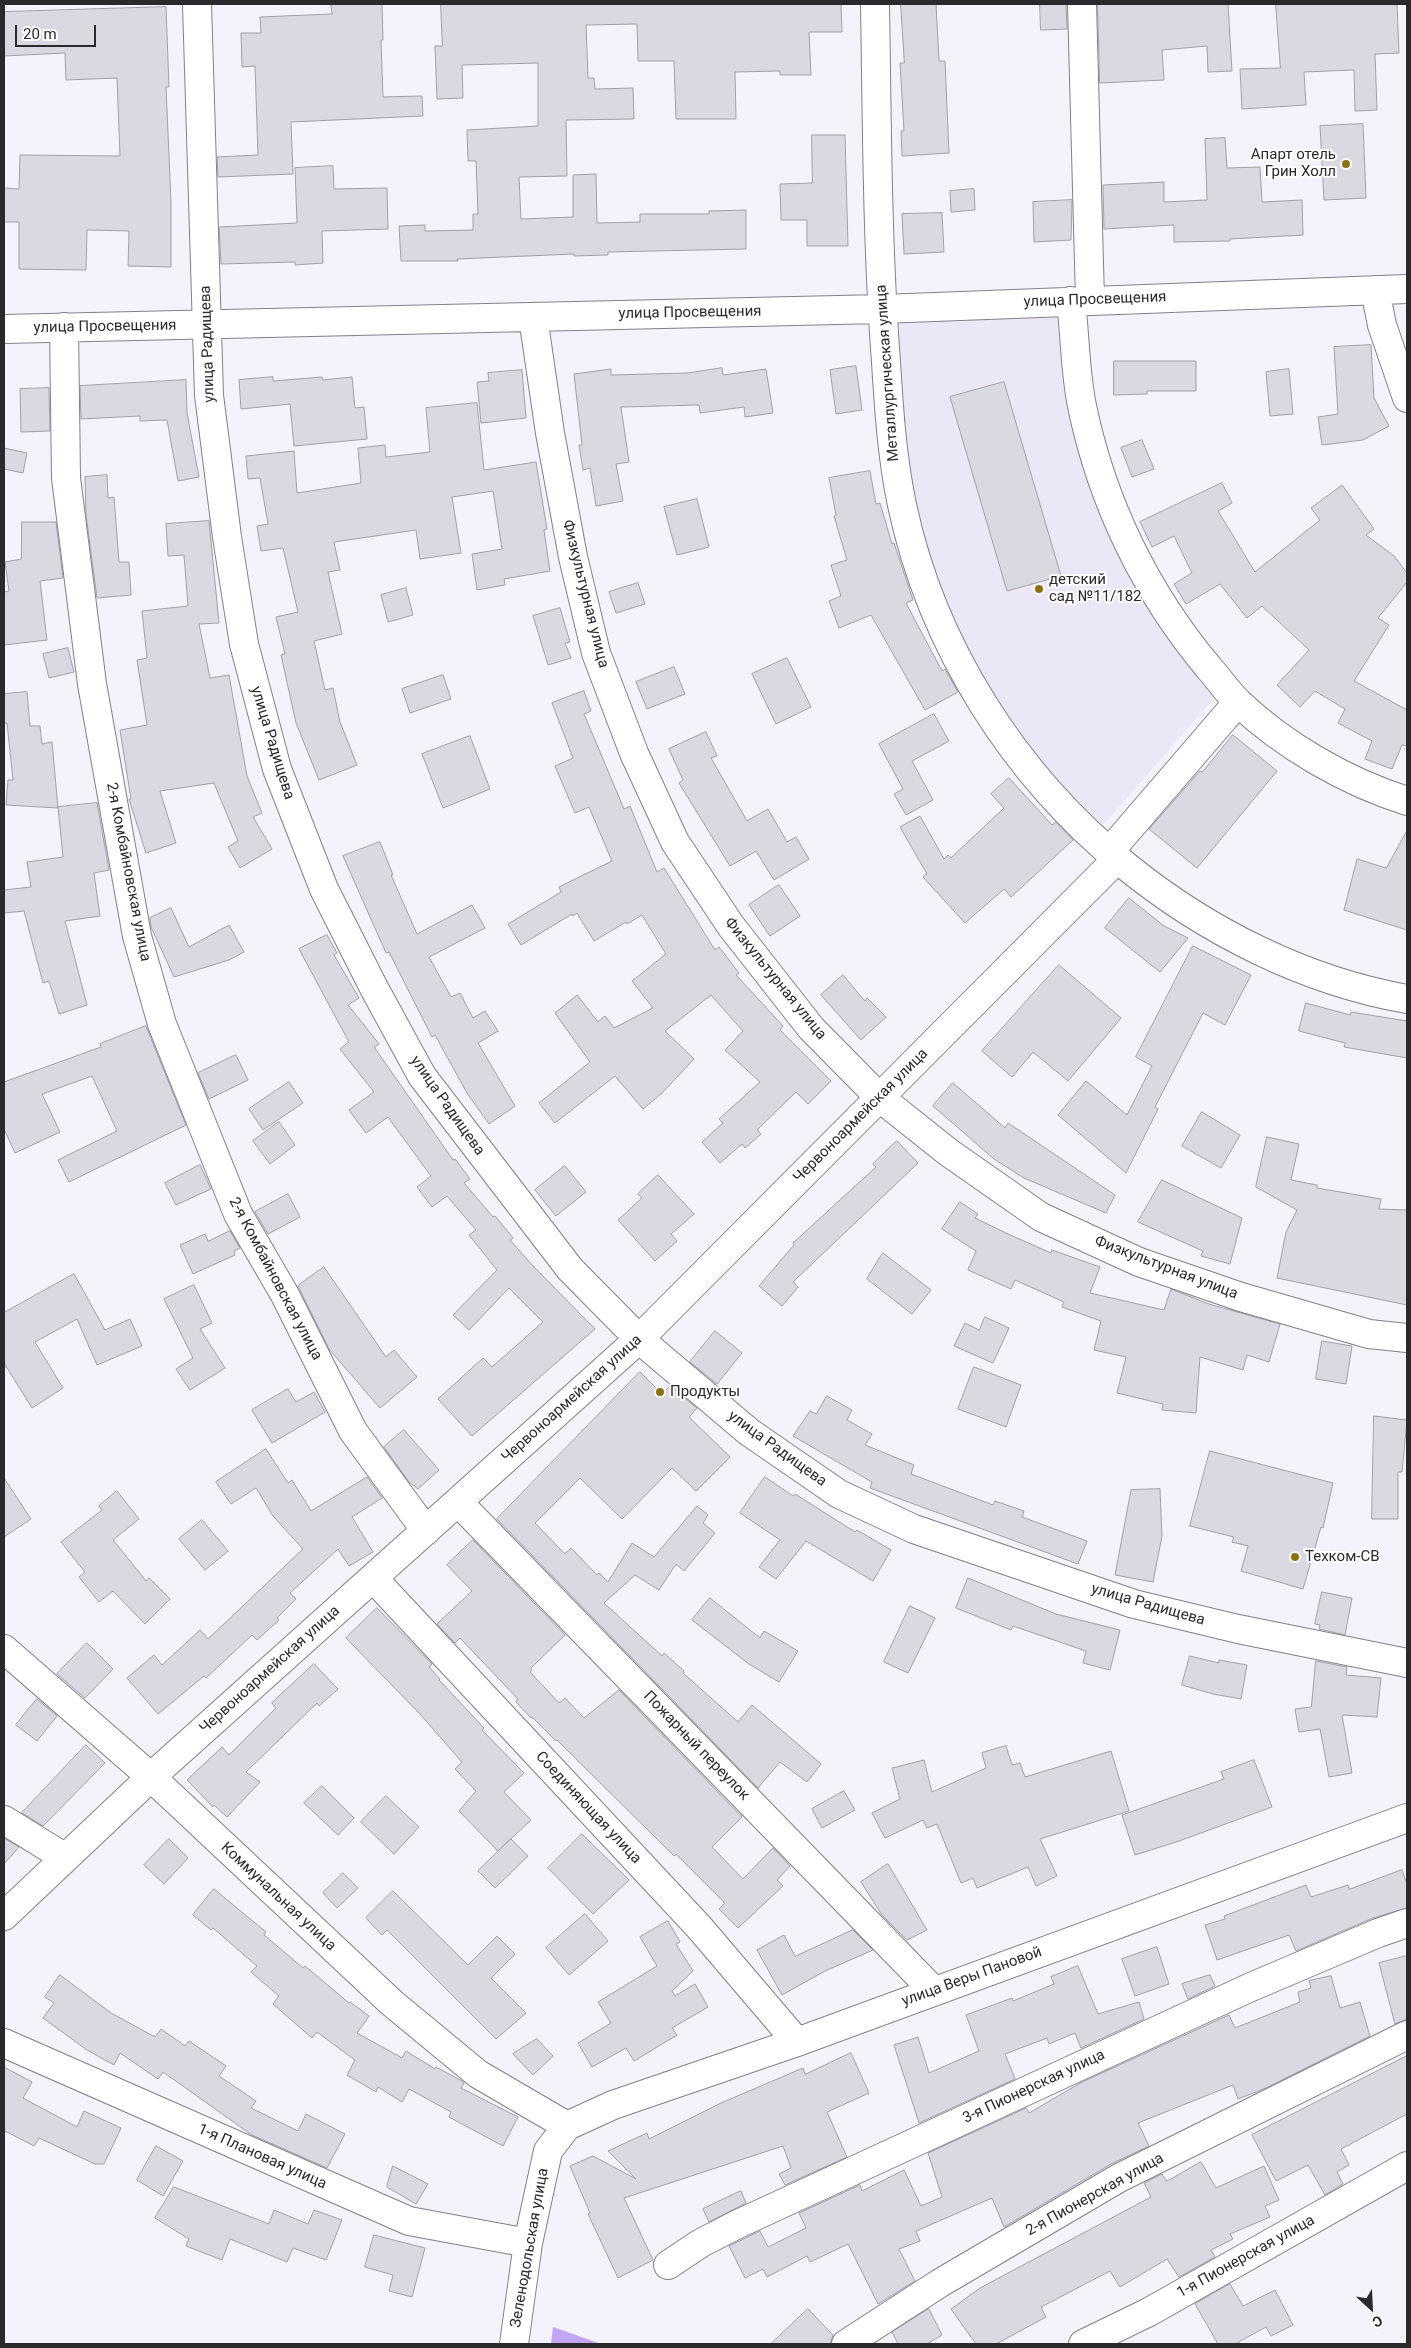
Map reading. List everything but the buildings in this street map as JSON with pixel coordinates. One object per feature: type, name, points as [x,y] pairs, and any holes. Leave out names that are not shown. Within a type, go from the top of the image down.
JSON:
[{"type":"street","name":"улица Радищева","points":[[196,4],[209,395],[227,537],[244,644],[277,769],[324,889],[374,988],[422,1076],[570,1269],[639,1340],[749,1432],[840,1494],[914,1529],[1134,1604],[1238,1629],[1407,1663]]},
{"type":"street","name":"Металлургическая улица","points":[[875,4],[882,309],[891,440],[902,506],[920,569],[944,631],[974,690],[1012,748],[1052,798],[1113,855],[1153,888],[1204,922],[1264,953],[1330,978],[1407,999]]},
{"type":"street","points":[[1082,4],[1082,405],[1100,474],[1131,552],[1162,607],[1238,702],[1286,740],[1338,772],[1407,801]]},
{"type":"street","name":"улица Просвещения","points":[[4,329],[882,309],[1407,289]]},
{"type":"street","points":[[1376,290],[1382,325],[1407,398]]},
{"type":"street","name":"Физкультурная улица","points":[[533,317],[550,433],[574,557],[596,653],[634,753],[675,842],[731,926],[811,1028],[879,1097],[948,1152],[1041,1217],[1139,1262],[1241,1297],[1369,1334],[1407,1338]]},
{"type":"street","name":"2-я Комбайновская улица","points":[[64,327],[66,478],[92,684],[137,936],[162,1024],[238,1214],[285,1295],[354,1431],[426,1531]]},
{"type":"street","name":"Червоноармейская улица","points":[[4,1916],[64,1857],[151,1777],[639,1340],[879,1097],[1113,855],[1238,702]]},
{"type":"street","name":"Пожарный переулок","points":[[458,1502],[934,1991]]},
{"type":"street","name":"Соединяющая улица","points":[[373,1578],[699,1927],[797,2042]]},
{"type":"street","name":"Коммунальная улица","points":[[4,1648],[151,1777],[392,2003],[478,2074],[567,2126]]},
{"type":"street","name":"улица Веры Пановой","points":[[548,2151],[567,2126],[613,2105],[797,2042],[1407,1818]]},
{"type":"street","points":[[4,1820],[64,1857]]},
{"type":"street","name":"3-я Пионерская улица","points":[[668,2265],[701,2243],[738,2224],[1251,1986],[1378,1933],[1407,1923]]},
{"type":"street","name":"2-я Пионерская улица","points":[[846,2344],[940,2284],[1119,2178],[1407,2035]]},
{"type":"street","name":"1-я Плановая улица","points":[[4,2043],[409,2221],[528,2242]]},
{"type":"street","name":"Зеленодольская улица","points":[[514,2344],[528,2242],[548,2151]]},
{"type":"street","name":"1-я Пионерская улица","points":[[1083,2344],[1149,2312],[1407,2166]]},
{"type":"shaded area","name":"детский сад №11/182","points":[[1064,313],[1073,407],[1216,696],[1099,830],[1017,738],[954,629],[912,504],[892,319]]},
{"type":"shaded area","points":[[553,2327],[601,2344],[551,2344]]},
{"type":"place","name":"Апарт отель Грин Холл","points":[[1346,164]]},
{"type":"place","name":"детский сад №11/182","points":[[1039,589]]},
{"type":"place","name":"Продукты","points":[[660,1392]]},
{"type":"place","name":"Техком-СВ","points":[[1295,1557]]}]
